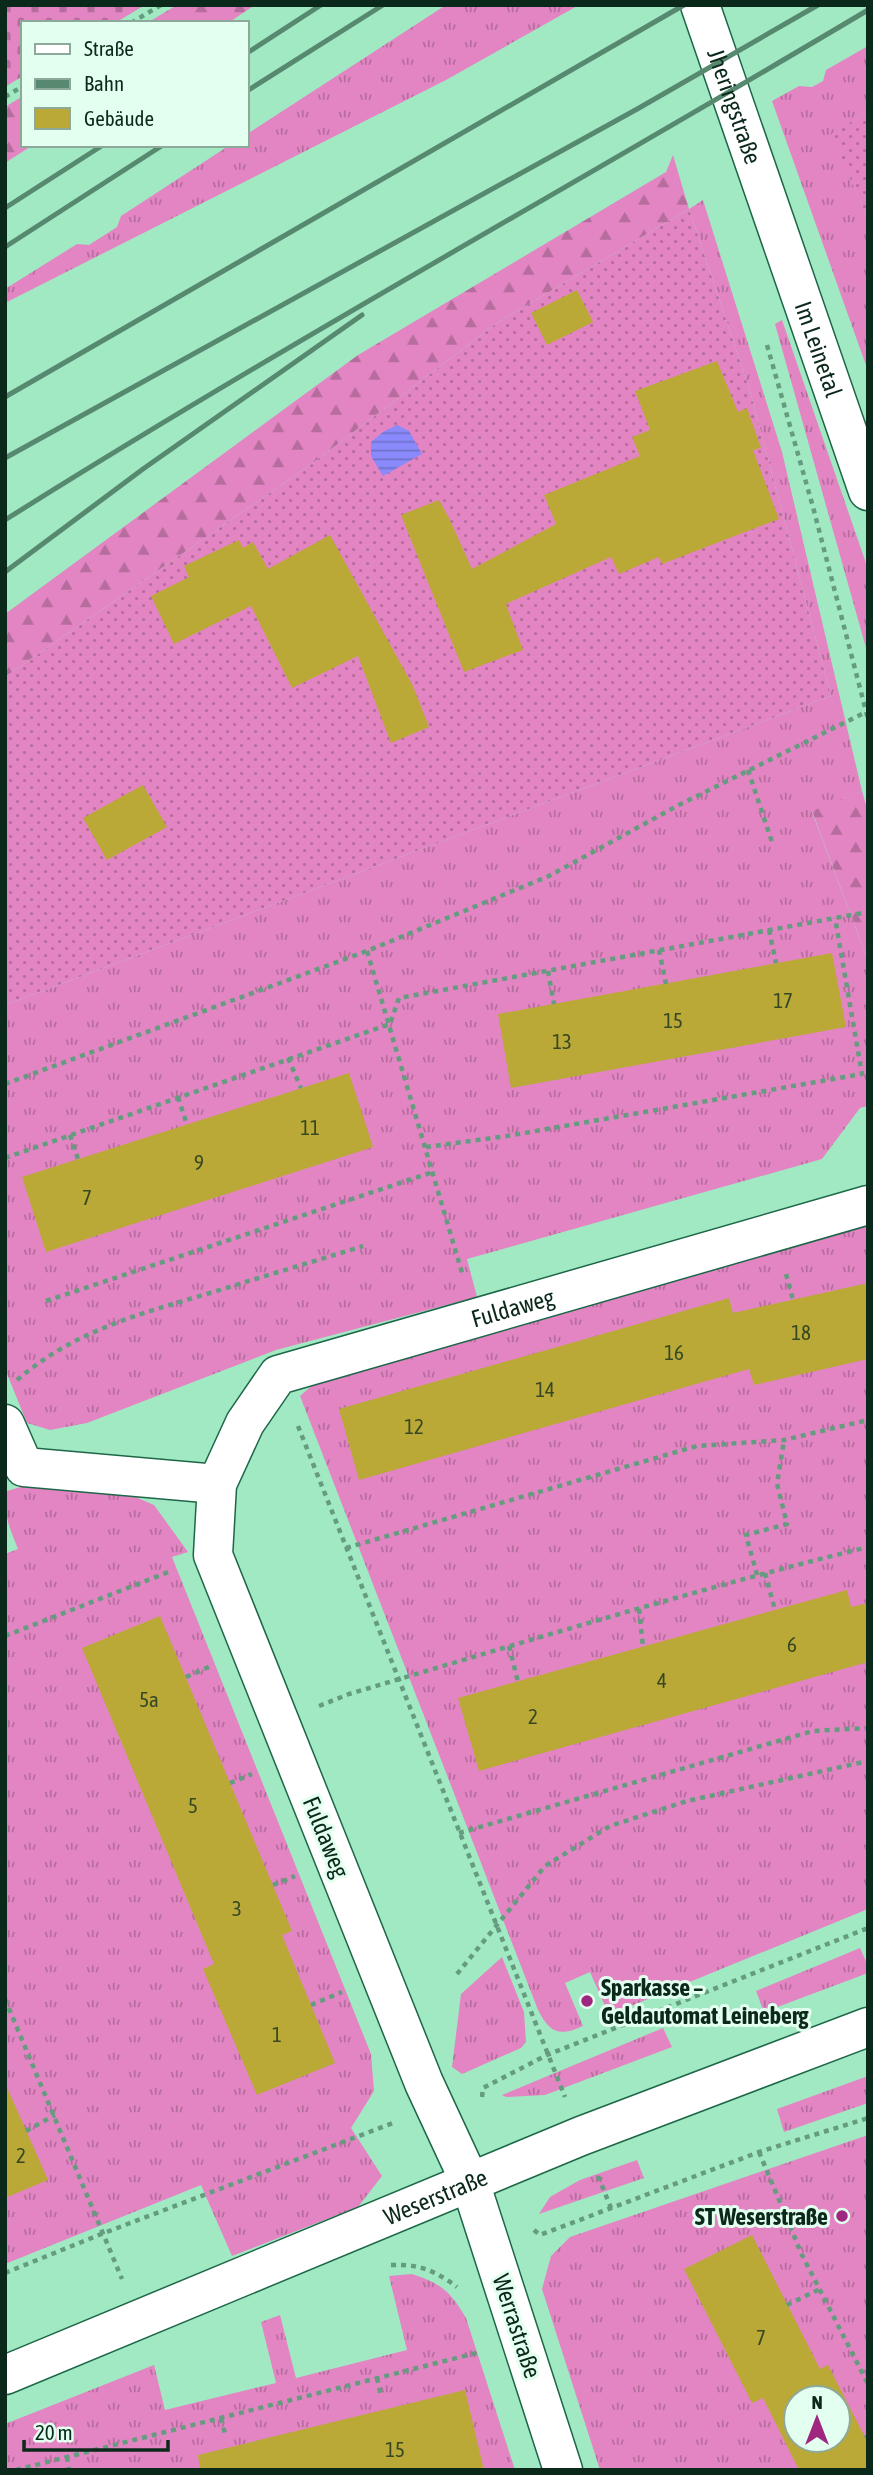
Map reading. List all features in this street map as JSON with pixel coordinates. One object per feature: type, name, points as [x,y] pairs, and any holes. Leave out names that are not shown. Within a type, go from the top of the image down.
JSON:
[{"type":"street","name":"Jheringstraße","points":[[700,5],[769,207]]},
{"type":"street","name":"Im Leinetal","points":[[769,207],[868,491]]},
{"type":"street","name":"Fuldaweg","points":[[470,2182],[435,2107],[213,1555],[217,1484],[245,1423],[278,1375],[868,1205]]},
{"type":"street","points":[[5,1424],[24,1467],[217,1484]]},
{"type":"street","name":"Weserstraße","points":[[5,2375],[581,2136],[868,2027]]},
{"type":"street","name":"Werrastraße","points":[[470,2182],[563,2470]]},
{"type":"path","points":[[134,21],[161,5]]},
{"type":"path","points":[[5,97],[21,87]]},
{"type":"path","points":[[763,333],[813,508],[868,719]]},
{"type":"path","points":[[5,1084],[367,951],[549,876],[677,806],[866,712]]},
{"type":"path","points":[[748,771],[773,845]]},
{"type":"path","points":[[390,1024],[399,998],[868,912]]},
{"type":"path","points":[[426,1147],[507,1136],[862,1074],[835,918]]},
{"type":"path","points":[[769,930],[776,963]]},
{"type":"path","points":[[659,950],[666,984]]},
{"type":"path","points":[[367,951],[475,1317]]},
{"type":"path","points":[[548,971],[554,1004]]},
{"type":"path","points":[[5,1158],[390,1024]]},
{"type":"path","points":[[288,1058],[301,1088]]},
{"type":"path","points":[[178,1097],[187,1125]]},
{"type":"path","points":[[70,1135],[78,1160]]},
{"type":"path","points":[[46,1301],[433,1172]]},
{"type":"path","points":[[15,1382],[74,1340],[125,1318],[363,1246]]},
{"type":"path","points":[[278,1375],[495,1925],[611,2208]]},
{"type":"path","points":[[346,1548],[697,1446],[784,1440],[868,1420]]},
{"type":"path","points":[[757,1575],[746,1535],[788,1524],[777,1484],[784,1440]]},
{"type":"path","points":[[280,1722],[349,1694],[398,1679],[757,1575],[868,1547]]},
{"type":"path","points":[[5,1636],[213,1555]]},
{"type":"path","points":[[765,1573],[775,1610]]},
{"type":"path","points":[[639,1609],[643,1647]]},
{"type":"path","points":[[509,1646],[518,1682]]},
{"type":"path","points":[[459,1833],[813,1731],[868,1728]]},
{"type":"path","points":[[457,1973],[545,1866],[610,1826],[687,1801],[868,1761]]},
{"type":"path","points":[[5,1999],[104,2233],[138,2322]]},
{"type":"path","points":[[5,2273],[483,2088]]},
{"type":"path","points":[[26,2131],[55,2115]]},
{"type":"path","points":[[760,2152],[802,2255],[868,2384]]},
{"type":"path","points":[[387,2265],[411,2265],[438,2273],[460,2290]]},
{"type":"path","points":[[788,2305],[820,2289]]},
{"type":"path","points":[[16,2470],[522,2342]]},
{"type":"path","points":[[377,2378],[381,2396]]},
{"type":"path","points":[[221,2418],[225,2434]]},
{"type":"path","points":[[66,2457],[69,2470]]},
{"type":"green space","points":[[5,5],[145,5],[118,21],[21,21],[21,77],[5,87]]},
{"type":"green space","points":[[177,5],[255,5],[231,21],[150,21]]},
{"type":"green space","points":[[446,5],[579,5],[446,80],[5,303],[5,289],[77,244],[89,245],[117,227],[121,216],[227,147],[248,147],[248,133]]},
{"type":"green space","points":[[868,46],[868,112],[832,134],[868,220],[868,371],[772,101],[799,86],[812,87],[823,81],[826,70]]},
{"type":"green space","points":[[21,97],[21,147],[30,147],[5,163],[5,107]]},
{"type":"green space","points":[[868,112],[868,220],[831,134]]},
{"type":"green space","points":[[673,155],[689,209],[497,323],[313,463],[5,677],[5,614],[358,355],[666,172]]},
{"type":"green space","points":[[703,200],[782,452],[862,791],[812,812],[868,961],[868,1106],[860,1108],[822,1159],[467,1259],[477,1297],[276,1350],[87,1423],[50,1430],[27,1423],[5,1369],[5,1005],[831,696],[750,391],[689,209]]},
{"type":"green space","points":[[689,209],[750,391],[831,696],[5,1005],[5,677],[313,463],[497,323]]},
{"type":"green space","points":[[782,320],[868,569],[868,655],[775,324]]},
{"type":"green space","points":[[862,791],[868,812],[868,961],[812,811]]},
{"type":"green space","points":[[868,1222],[868,1909],[609,2015],[590,1972],[565,1983],[583,2026],[568,2031],[556,2031],[547,2024],[538,2010],[300,1396],[315,1383]]},
{"type":"green space","points":[[47,1479],[115,1488],[154,1505],[188,1552],[172,1557],[371,2054],[374,2091],[351,2128],[382,2176],[358,2207],[232,2256],[201,2185],[5,2264],[5,1554],[18,1549],[5,1506],[7,1491]]},
{"type":"green space","points":[[860,1948],[868,1966],[868,1973],[764,2012],[756,1991]]},
{"type":"green space","points":[[502,1957],[524,2012],[526,2042],[521,2048],[462,2074],[452,2067],[461,1994]]},
{"type":"green space","points":[[663,2028],[672,2047],[545,2095],[502,2095]]},
{"type":"green space","points":[[868,2076],[868,2103],[784,2132],[777,2109]]},
{"type":"green space","points":[[868,2135],[868,2470],[600,2470],[542,2289],[551,2256],[570,2237]]},
{"type":"green space","points":[[637,2160],[644,2178],[539,2214],[550,2197],[580,2180]]},
{"type":"green space","points":[[412,2274],[431,2281],[444,2290],[466,2318],[515,2470],[5,2470],[5,2424],[154,2365],[165,2410],[276,2383],[261,2322],[280,2315],[296,2378],[407,2350],[389,2276]]},
{"type":"shaded area","points":[[397,425],[409,431],[422,454],[383,476],[371,456],[371,442]]},
{"type":"building","points":[[577,290],[593,322],[547,345],[531,313]]},
{"type":"building","points":[[717,361],[738,412],[747,408],[761,448],[753,450],[779,519],[662,564],[659,557],[619,574],[611,557],[506,604],[523,650],[464,672],[401,515],[439,500],[472,569],[556,524],[544,495],[640,456],[632,437],[650,430],[635,391]]},
{"type":"building","points":[[330,535],[413,686],[429,727],[391,743],[358,656],[292,688],[251,606],[174,644],[151,596],[189,577],[184,566],[239,540],[243,548],[253,542],[268,569]]},
{"type":"building","points":[[143,785],[167,827],[107,860],[83,818]]},
{"type":"building","points":[[832,953],[846,1027],[511,1088],[498,1014]]},
{"type":"building","points":[[349,1073],[373,1147],[46,1252],[22,1177]]},
{"type":"building","points":[[868,1283],[868,1359],[754,1385],[749,1369],[359,1480],[339,1409],[729,1298],[733,1313]]},
{"type":"building","points":[[847,1590],[851,1607],[868,1603],[868,1662],[479,1771],[458,1698]]},
{"type":"building","points":[[160,1616],[292,1931],[282,1935],[335,2063],[257,2095],[203,1969],[214,1964],[82,1648]]},
{"type":"building","points":[[5,2083],[48,2180],[5,2198]]},
{"type":"building","points":[[752,2235],[820,2369],[828,2365],[838,2384],[782,2384],[782,2436],[763,2398],[752,2403],[684,2269]]},
{"type":"building","points":[[465,2390],[484,2470],[200,2470],[198,2455]]},
{"type":"building","points":[[852,2412],[868,2443],[868,2470],[799,2470],[791,2454],[852,2454]]},
{"type":"railway","points":[[248,52],[321,5]]},
{"type":"railway","points":[[248,90],[383,5]]},
{"type":"railway","points":[[5,397],[684,5]]},
{"type":"railway","points":[[5,458],[639,108],[818,5]]},
{"type":"railway","points":[[5,520],[327,325],[868,10]]},
{"type":"railway","points":[[5,208],[100,147]]},
{"type":"railway","points":[[5,247],[160,147]]},
{"type":"railway","points":[[5,572],[143,469],[362,315]]},
{"type":"place","name":"Sparkasse – Geldautomat Leineberg","points":[[587,2001]]},
{"type":"place","name":"ST Weserstraße","points":[[842,2216]]}]
